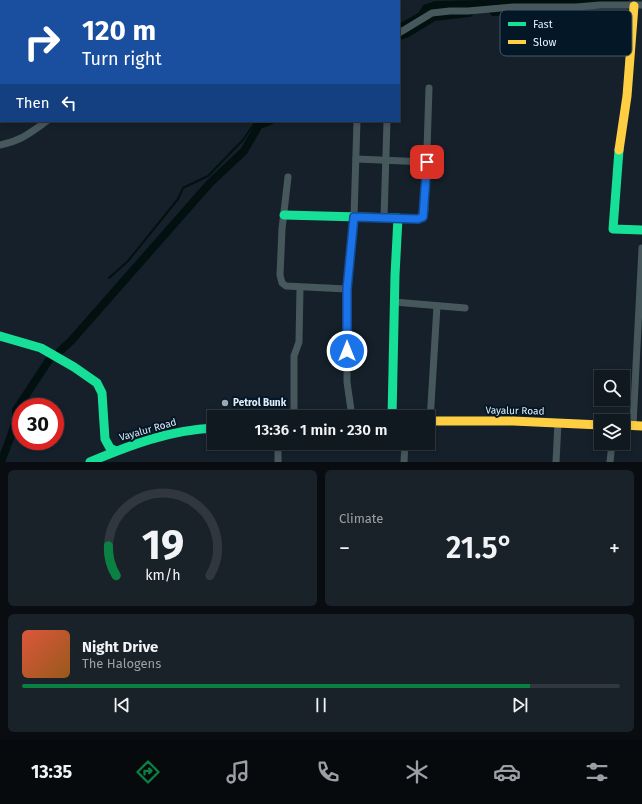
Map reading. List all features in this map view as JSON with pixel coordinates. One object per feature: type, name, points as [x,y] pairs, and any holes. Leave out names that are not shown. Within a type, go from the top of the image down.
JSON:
[{"type":"street","points":[[400,32],[432,13],[450,10],[468,11],[513,7],[638,5],[632,28]]},
{"type":"street","points":[[630,56],[619,150],[613,229],[642,230]]},
{"type":"street","points":[[284,215],[418,219],[423,217],[427,162],[429,88]]},
{"type":"street","points":[[0,145],[12,143],[23,138],[46,122]]},
{"type":"street","points":[[351,410],[347,382],[347,289],[354,217],[357,122]]},
{"type":"street","points":[[384,218],[387,122]]},
{"type":"street","points":[[356,159],[427,162]]},
{"type":"street","points":[[288,177],[280,275],[282,283],[286,286],[300,288],[347,289]]},
{"type":"street","points":[[392,410],[394,302],[398,218]]},
{"type":"street","points":[[637,425],[642,248]]},
{"type":"street","points":[[294,410],[294,356],[299,342],[300,288]]},
{"type":"street","points":[[394,302],[465,308]]},
{"type":"street","points":[[430,410],[437,306]]},
{"type":"street","points":[[0,336],[41,348],[97,382],[102,393],[105,439],[110,448],[116,451]]},
{"type":"street","name":"Vayalur Road","points":[[435,421],[513,421],[594,424]]},
{"type":"street","points":[[556,462],[558,423]]},
{"type":"street","name":"Vayalur Road","points":[[90,462],[116,451],[157,438],[200,428],[207,428]]},
{"type":"street","points":[[278,450],[278,462]]},
{"type":"street","points":[[404,462],[405,450]]},
{"type":"street","points":[[610,462],[611,450]]},
{"type":"waterway","points":[[400,27],[421,16],[426,8],[436,5],[625,0]]},
{"type":"waterway","points":[[494,12],[500,12]]},
{"type":"waterway","points":[[400,36],[406,34],[434,17],[469,13]]},
{"type":"waterway","points":[[109,278],[128,261],[178,199],[183,188],[208,176],[243,140],[255,122]]},
{"type":"waterway","points":[[60,351],[71,341],[210,183],[244,151],[259,125],[267,122]]},
{"type":"waterway","points":[[1,462],[16,421],[16,410],[49,360]]},
{"type":"traffic: fast","points":[[619,150],[613,229],[642,230]]},
{"type":"traffic: fast","points":[[284,215],[398,218],[395,275],[392,410]]},
{"type":"traffic: fast","points":[[0,336],[41,348],[74,367],[97,383],[102,393],[105,439],[110,448],[116,451]]},
{"type":"traffic: fast","points":[[90,462],[150,439],[207,428]]},
{"type":"traffic: slow","points":[[632,32],[634,6]]},
{"type":"traffic: slow","points":[[619,150],[627,96],[630,56]]},
{"type":"traffic: slow","points":[[435,421],[513,421],[594,425]]},
{"type":"traffic: slow","points":[[630,425],[642,426]]},
{"type":"place","name":"Petrol Bunk","points":[[225,403]]},
{"type":"route","points":[[347,351],[347,289],[354,217],[418,219],[423,217],[425,211],[427,162]]}]
